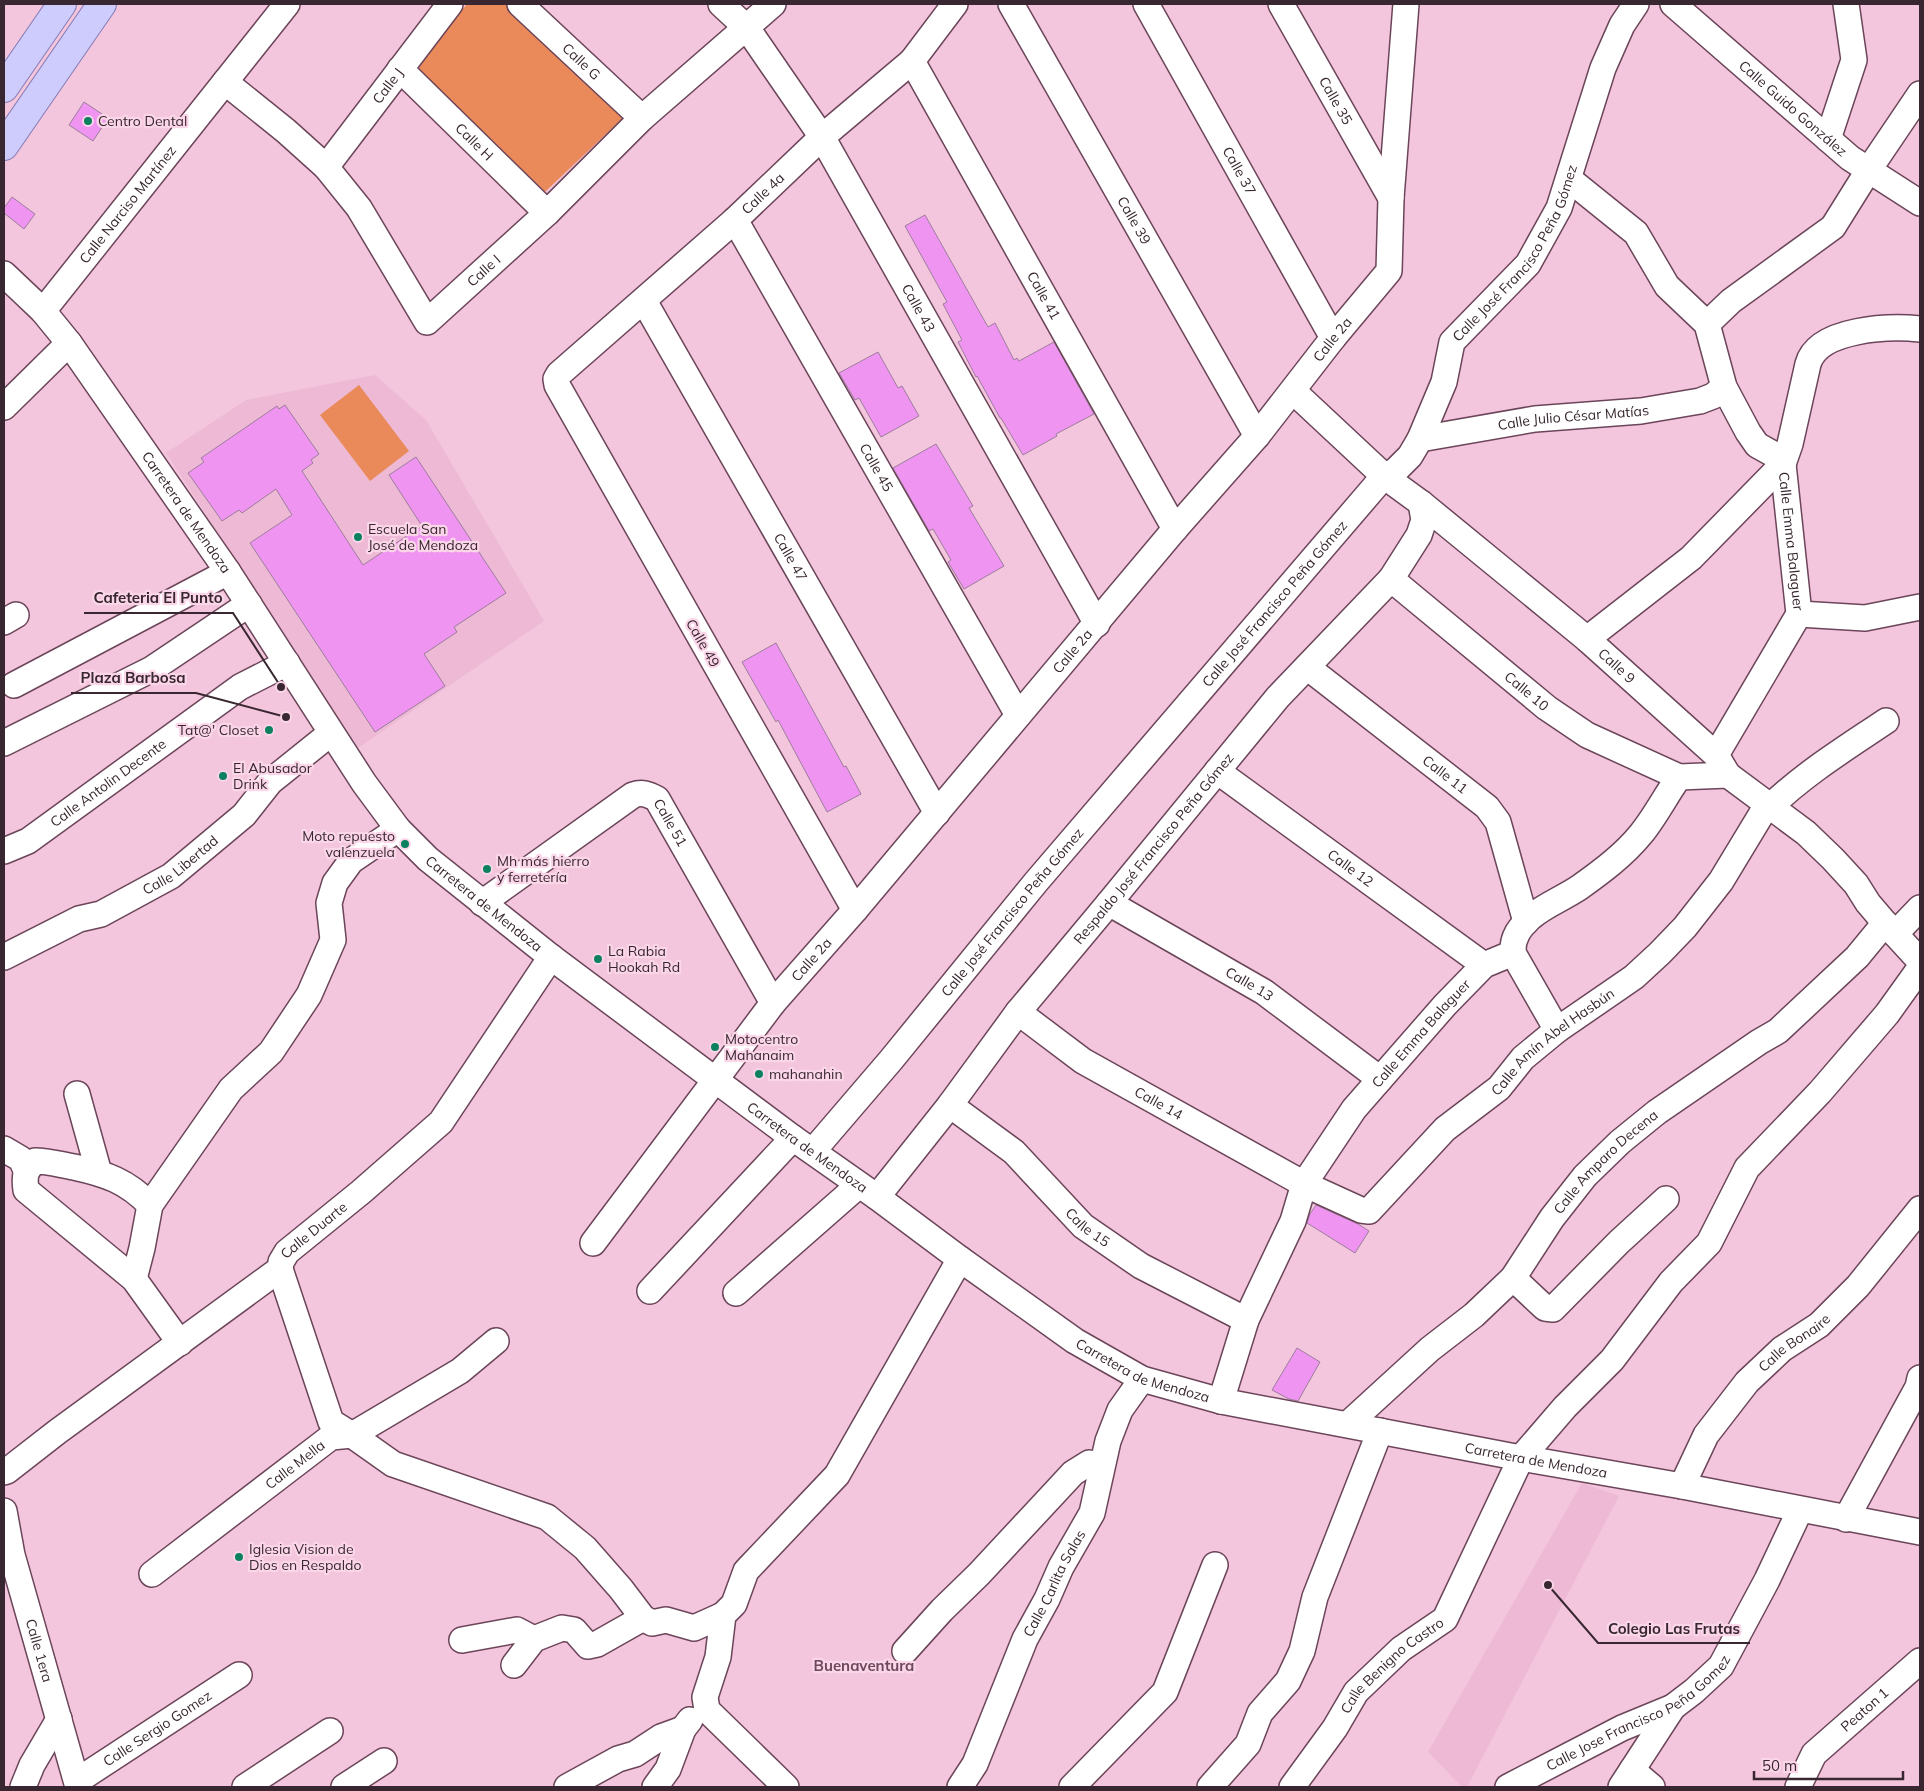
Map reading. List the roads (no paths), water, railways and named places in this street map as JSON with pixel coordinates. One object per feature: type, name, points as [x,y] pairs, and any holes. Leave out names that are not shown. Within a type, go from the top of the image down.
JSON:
[{"type":"main road","points":[[4,88],[62,4]]},
{"type":"main road","points":[[4,146],[102,4]]},
{"type":"street","name":"Calle Narciso Martínez","points":[[43,311],[287,4]]},
{"type":"street","name":"Calle J","points":[[326,167],[450,4]]},
{"type":"street","name":"Calle G","points":[[520,4],[642,118]]},
{"type":"street","name":"Calle 43","points":[[721,4],[747,28],[822,137],[1097,624]]},
{"type":"street","name":"Calle I","points":[[224,82],[286,131],[326,167],[359,208],[427,322],[548,213],[642,118],[747,28],[772,4]]},
{"type":"street","name":"Calle 4a","points":[[559,374],[735,220],[822,137],[912,62],[954,4]]},
{"type":"street","name":"Calle 39","points":[[1011,4],[1257,436]]},
{"type":"street","name":"Calle 37","points":[[1146,4],[1333,338]]},
{"type":"street","name":"Calle 35","points":[[1281,4],[1391,198]]},
{"type":"street","name":"Calle 2a","points":[[593,1243],[773,1003],[855,910],[1175,529],[1257,436],[1333,338],[1389,271],[1391,198],[1406,4]]},
{"type":"street","name":"Calle José Francisco Peña Gómez","points":[[650,1291],[891,1060],[1036,882],[1384,476],[1395,471],[1410,456],[1420,439],[1444,382],[1452,342],[1528,264],[1559,208],[1603,68],[1622,25],[1636,4]]},
{"type":"street","name":"Calle Guido González","points":[[1673,4],[1850,158],[1920,203]]},
{"type":"street","points":[[1828,139],[1854,60],[1846,4]]},
{"type":"street","name":"Calle 41","points":[[912,62],[1175,529]]},
{"type":"street","name":"Calle H","points":[[400,69],[548,213]]},
{"type":"street","points":[[1569,178],[1636,233],[1667,286],[1707,324],[1730,300],[1833,227],[1920,94]]},
{"type":"street","name":"Calle 45","points":[[735,220],[1018,715]]},
{"type":"street","name":"Carretera de Mendoza","points":[[4,274],[43,311],[69,343],[228,572],[364,783],[398,829],[428,859],[552,957],[803,1145],[1075,1340],[1142,1379],[1221,1401],[1920,1532]]},
{"type":"street","name":"Calle 47","points":[[644,301],[937,813]]},
{"type":"street","name":"Calle Emma Balaguer","points":[[1707,324],[1724,387],[1748,432],[1757,445],[1775,455],[1783,464],[1799,614],[1722,765]]},
{"type":"street","points":[[1587,639],[1691,558],[1783,464],[1790,444],[1808,364],[1813,353],[1830,340],[1847,334],[1899,327],[1920,329]]},
{"type":"street","points":[[4,407],[69,343]]},
{"type":"street","name":"Calle 49","points":[[559,374],[556,379],[556,385],[855,910]]},
{"type":"street","name":"Calle Julio César Matías","points":[[1420,439],[1535,419],[1642,411],[1700,401],[1713,396],[1724,387]]},
{"type":"street","name":"Calle 9","points":[[1293,391],[1384,476],[1422,503],[1587,639],[1722,765],[1769,806],[1806,833],[1856,884],[1868,903],[1920,961]]},
{"type":"street","name":"Respaldo José Francisco Peña Gómez","points":[[736,1293],[868,1191],[950,1106],[1018,1012],[1110,903],[1278,697],[1391,579],[1419,535],[1424,520],[1422,503]]},
{"type":"street","points":[[14,685],[228,572]]},
{"type":"street","name":"Calle 10","points":[[1391,579],[1547,708],[1587,735],[1679,777]]},
{"type":"street","points":[[4,743],[152,669],[249,604]]},
{"type":"street","points":[[1799,614],[1865,618],[1920,607]]},
{"type":"street","name":"Calle Antolin Decente","points":[[4,851],[28,841],[240,687],[287,663]]},
{"type":"street","name":"Calle 11","points":[[1307,666],[1487,807],[1498,822],[1526,922]]},
{"type":"street","name":"Calle Amín Abel Hasbún","points":[[1304,1184],[1361,1210],[1369,1211],[1445,1130],[1499,1088],[1523,1058],[1557,1030],[1634,977],[1660,954],[1685,927],[1720,882],[1769,806],[1818,767],[1886,721]]},
{"type":"street","name":"Calle Libertad","points":[[4,957],[79,919],[101,914],[171,876],[244,815],[270,782],[331,733]]},
{"type":"street","points":[[1557,1030],[1513,953],[1512,944],[1515,935],[1535,914],[1579,888],[1624,852],[1642,834],[1679,777],[1722,765]]},
{"type":"street","name":"Calle 12","points":[[1217,771],[1484,965]]},
{"type":"street","name":"Calle 51","points":[[482,903],[633,795],[641,792],[648,794],[657,799],[773,1003]]},
{"type":"street","points":[[134,1278],[150,1205],[231,1089],[271,1052],[309,995],[332,940],[328,903],[335,883],[351,861],[398,829]]},
{"type":"street","name":"Calle 13","points":[[1110,903],[1264,992],[1380,1079]]},
{"type":"street","name":"Calle Amparo Decena","points":[[1348,1424],[1430,1349],[1474,1315],[1514,1278],[1552,1218],[1585,1176],[1620,1142],[1657,1112],[1778,1031],[1857,956],[1920,908]]},
{"type":"street","name":"Calle Emma Balaguer","points":[[1221,1401],[1246,1320],[1293,1221],[1304,1184],[1354,1109],[1444,1005],[1484,965],[1513,953]]},
{"type":"street","name":"Calle Duarte","points":[[4,1472],[280,1269],[281,1262],[287,1252],[361,1192],[441,1122],[552,957]]},
{"type":"street","name":"Calle Benigno Castro","points":[[1292,1787],[1335,1728],[1356,1692],[1401,1649],[1445,1619],[1521,1458],[1565,1407],[1612,1360],[1671,1282],[1709,1243],[1747,1168],[1820,1092],[1887,1014],[1920,968]]},
{"type":"street","name":"Calle 14","points":[[1018,1012],[1084,1061],[1304,1184]]},
{"type":"street","points":[[77,1094],[100,1173]]},
{"type":"street","name":"Calle 15","points":[[950,1106],[1014,1152],[1083,1226],[1141,1266],[1246,1320]]},
{"type":"street","points":[[4,1149],[21,1159],[26,1170]]},
{"type":"street","points":[[150,1205],[126,1184],[100,1173],[46,1161],[35,1161],[26,1170],[24,1178],[26,1190],[134,1278],[180,1343]]},
{"type":"street","points":[[1514,1278],[1545,1308],[1553,1309],[1619,1242],[1666,1199]]},
{"type":"street","name":"Calle Bonaire","points":[[1682,1486],[1706,1435],[1747,1382],[1782,1349],[1819,1324],[1858,1286],[1920,1209]]},
{"type":"street","points":[[280,1269],[331,1422],[393,1464],[547,1517],[585,1548],[621,1589],[643,1618],[652,1623],[666,1620],[694,1628],[723,1615],[734,1604],[746,1571],[837,1475],[960,1259]]},
{"type":"street","name":"Calle Mella","points":[[152,1574],[331,1437],[352,1435],[460,1371],[496,1341]]},
{"type":"street","points":[[1846,1519],[1918,1387],[1920,1378]]},
{"type":"street","name":"Calle Carlita Salas","points":[[960,1787],[975,1764],[1026,1639],[1048,1598],[1061,1567],[1092,1513],[1108,1441],[1120,1410],[1142,1379]]},
{"type":"street","points":[[1210,1787],[1248,1744],[1260,1713],[1288,1681],[1302,1651],[1315,1597],[1380,1431]]},
{"type":"street","points":[[905,1651],[1073,1473],[1089,1463],[1101,1466]]},
{"type":"street","name":"Calle Jose Francisco Peña Gomez","points":[[1508,1787],[1622,1728],[1673,1707],[1721,1666],[1767,1580],[1800,1510]]},
{"type":"street","name":"Calle 1era","points":[[4,1511],[8,1557],[59,1719],[77,1784]]},
{"type":"street","points":[[1072,1787],[1165,1692],[1215,1565]]},
{"type":"street","points":[[567,1787],[618,1759],[635,1754],[661,1737],[683,1729],[710,1708],[723,1615]]},
{"type":"street","points":[[514,1664],[534,1639],[562,1628],[574,1630],[588,1646],[597,1644],[643,1618]]},
{"type":"street","points":[[462,1640],[517,1630],[534,1639]]},
{"type":"street","name":"Peaton 1","points":[[1798,1787],[1814,1754],[1920,1661]]},
{"type":"street","name":"Calle Sergio Gomez","points":[[77,1784],[239,1675]]},
{"type":"street","points":[[1652,1787],[1626,1779],[1673,1707]]},
{"type":"street","points":[[710,1708],[786,1787]]},
{"type":"street","points":[[23,1787],[32,1765],[59,1719]]},
{"type":"street","points":[[655,1787],[668,1769],[683,1729]]},
{"type":"street","points":[[245,1787],[330,1731]]},
{"type":"street","points":[[344,1787],[384,1760]]},
{"type":"place","name":"Centro Dental","points":[[88,121]]},
{"type":"place","name":"Escuela San José de Mendoza","points":[[358,537]]},
{"type":"place","name":"Cafeteria El Punto","points":[[281,687]]},
{"type":"place","name":"Plaza Barbosa","points":[[286,717]]},
{"type":"place","name":"Tat@' Closet","points":[[269,730]]},
{"type":"place","name":"El Abusador Drink","points":[[223,776]]},
{"type":"place","name":"Moto repuesto valenzuela","points":[[405,844]]},
{"type":"place","name":"Mh más hierro y ferretería","points":[[487,869]]},
{"type":"place","name":"La Rabia Hookah Rd","points":[[598,959]]},
{"type":"place","name":"Motocentro Mahanaim","points":[[715,1047]]},
{"type":"place","name":"mahanahin","points":[[759,1074]]},
{"type":"place","name":"Iglesia Vision de Dios en Respaldo","points":[[239,1557]]},
{"type":"place","name":"Colegio Las Frutas","points":[[1548,1585]]},
{"type":"district","name":"Buenaventura","points":[[864,1666]]}]
